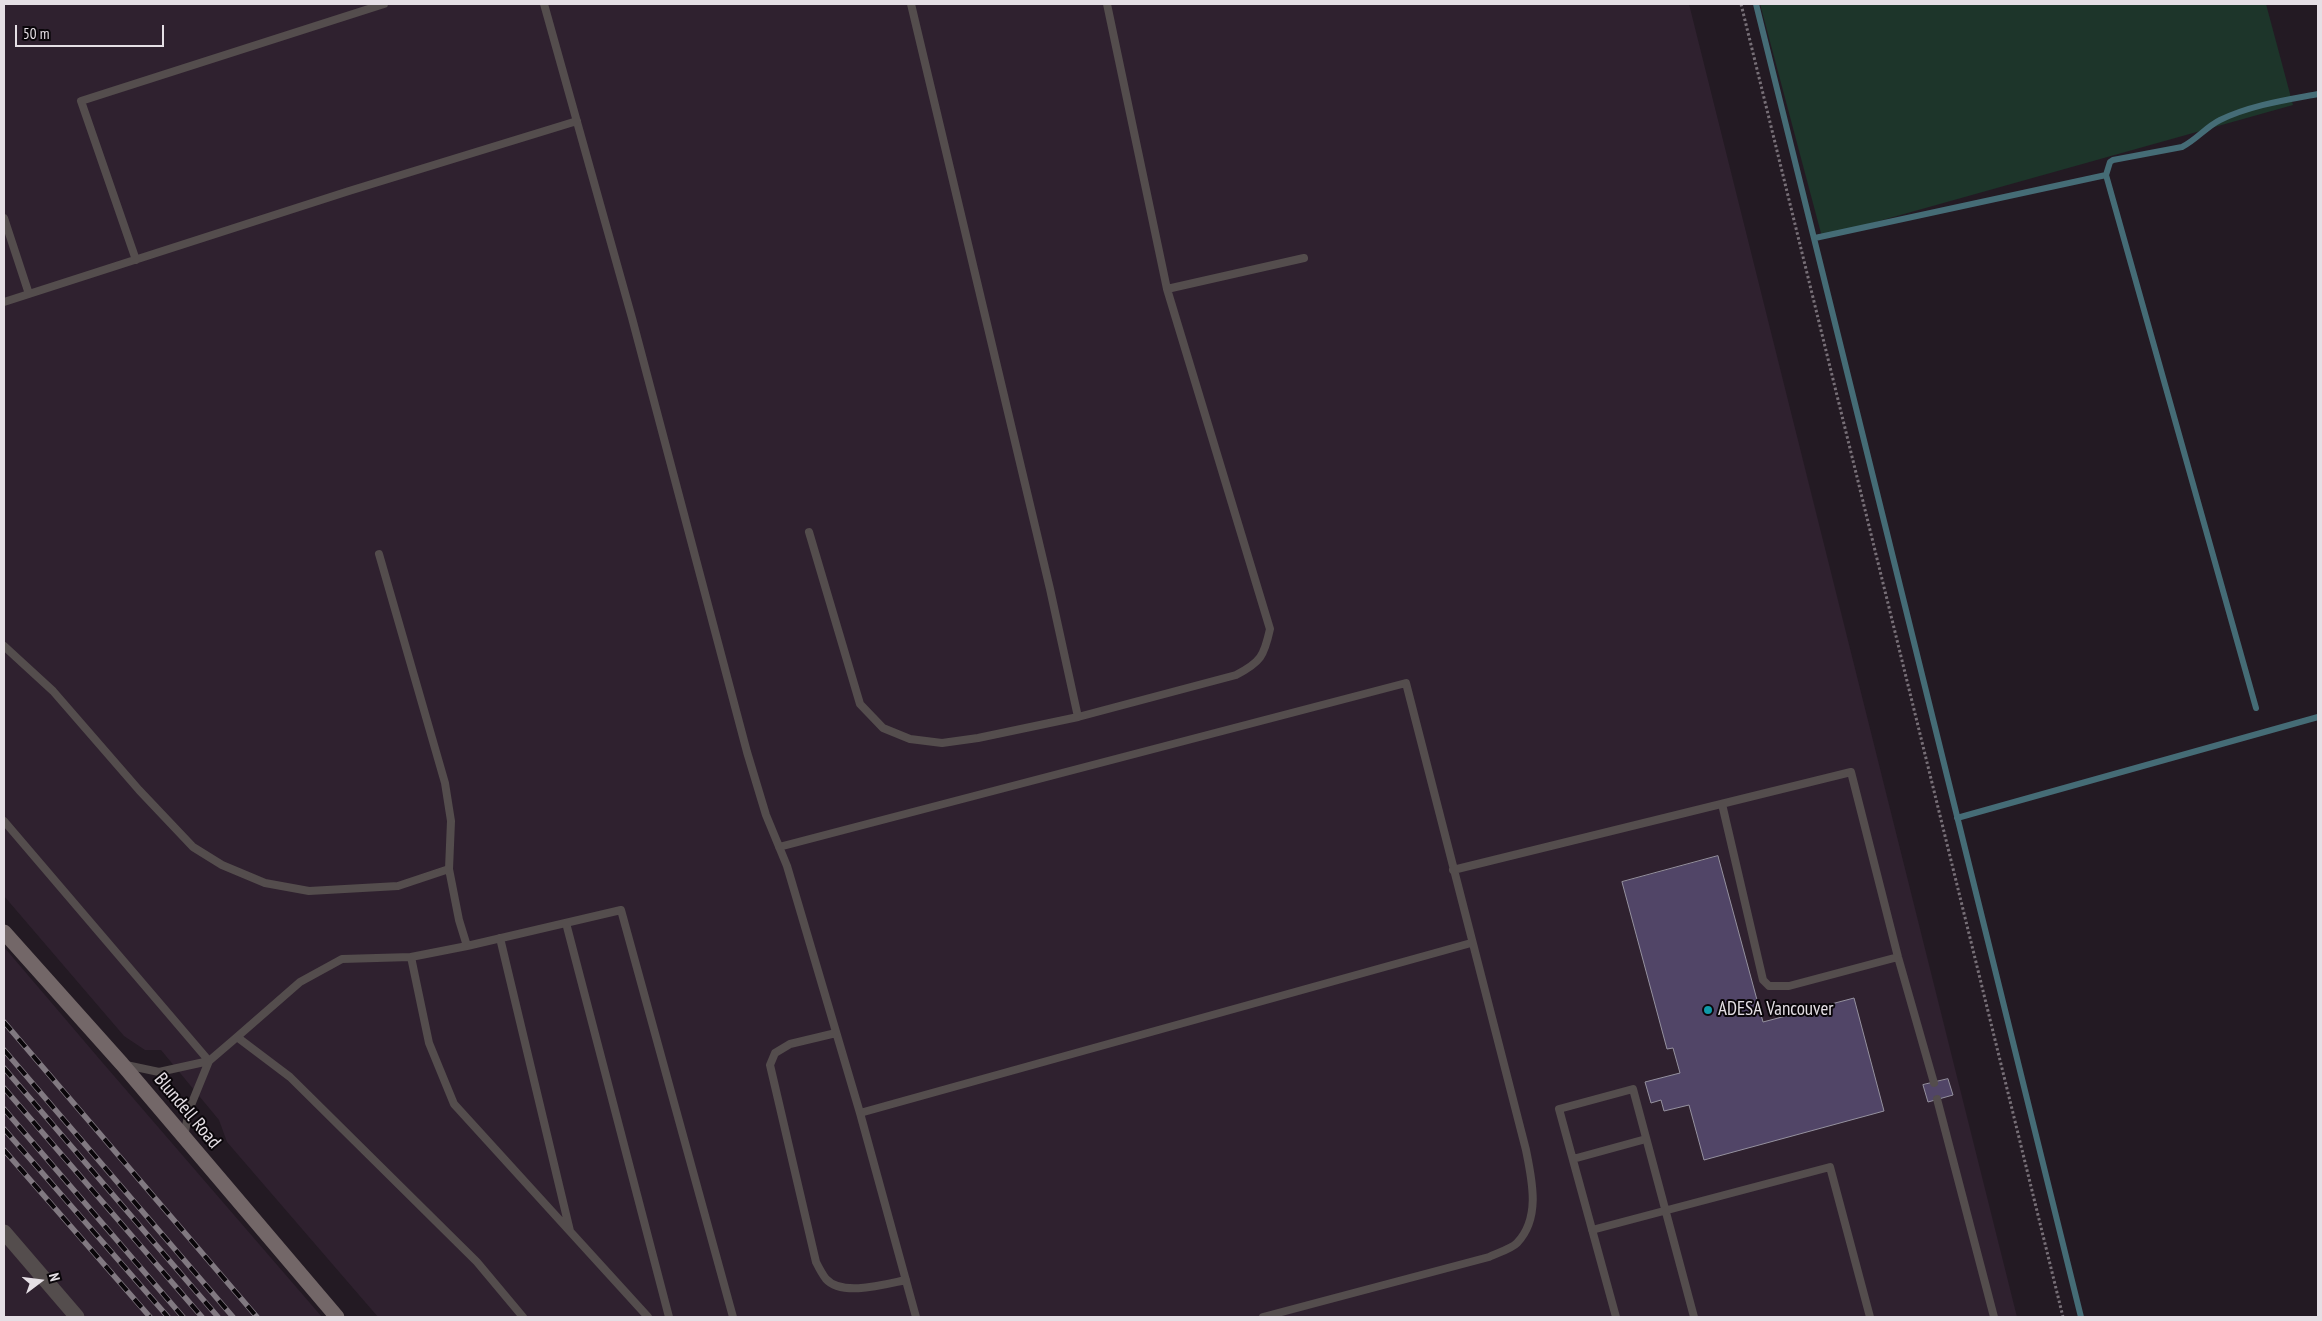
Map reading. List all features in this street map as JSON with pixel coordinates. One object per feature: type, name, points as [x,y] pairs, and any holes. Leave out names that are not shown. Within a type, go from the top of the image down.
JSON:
[{"type":"main road","name":"Blundell Road","points":[[4,932],[122,1064],[337,1317]]},
{"type":"street","points":[[4,1232],[77,1317]]},
{"type":"lane","points":[[136,260],[81,101],[384,4]]},
{"type":"lane","points":[[544,4],[747,752],[766,815],[787,866],[860,1113],[916,1317]]},
{"type":"lane","points":[[911,4],[1048,579],[1078,717]]},
{"type":"lane","points":[[809,532],[860,704],[883,728],[910,739],[942,743],[978,738],[1078,717],[1236,675],[1255,665],[1266,646],[1270,629],[1167,290],[1107,4]]},
{"type":"lane","points":[[4,302],[349,191],[577,121]]},
{"type":"lane","points":[[4,218],[29,294]]},
{"type":"lane","points":[[1167,290],[1304,258]]},
{"type":"lane","points":[[379,554],[445,783],[451,821],[450,869],[459,920],[467,946]]},
{"type":"lane","points":[[4,646],[53,691],[139,790],[193,847],[222,864],[266,883],[309,891],[398,886],[450,869]]},
{"type":"lane","points":[[779,846],[1406,683],[1531,1176],[1533,1200],[1530,1221],[1517,1244],[1489,1256],[1262,1317]]},
{"type":"lane","points":[[1453,870],[1851,772],[1898,957],[1934,1083]]},
{"type":"lane","points":[[1722,804],[1763,980],[1769,986],[1789,986],[1898,957]]},
{"type":"lane","points":[[4,821],[209,1061]]},
{"type":"lane","points":[[184,1139],[189,1110],[209,1061],[300,982],[342,959],[411,957],[621,910],[733,1317]]},
{"type":"lane","points":[[566,923],[669,1317]]},
{"type":"lane","points":[[500,938],[571,1232]]},
{"type":"lane","points":[[860,1113],[1471,943]]},
{"type":"lane","points":[[411,957],[428,1043],[454,1104],[648,1317]]},
{"type":"lane","points":[[836,1033],[790,1044],[775,1053],[770,1065],[816,1262],[827,1281],[843,1288],[866,1288],[906,1280]]},
{"type":"lane","points":[[237,1037],[290,1077],[477,1262],[524,1317]]},
{"type":"lane","points":[[122,1064],[159,1072],[209,1061]]},
{"type":"lane","points":[[1616,1317],[1559,1109],[1633,1089],[1694,1317]]},
{"type":"lane","points":[[1937,1099],[1994,1317]]},
{"type":"lane","points":[[1573,1159],[1646,1139]]},
{"type":"lane","points":[[1592,1230],[1830,1167],[1870,1317]]},
{"type":"path","points":[[1742,4],[2063,1317]]},
{"type":"shaded area","points":[[4,4],[1689,4],[2017,1317],[378,1317],[227,1142],[219,1120],[161,1050],[145,1050],[124,1036],[4,896]]},
{"type":"shaded area","points":[[4,947],[102,1062],[322,1317],[4,1317]]},
{"type":"green space","points":[[1760,4],[2266,4],[2293,105],[1822,237]]},
{"type":"building","name":"ADESA Vancouver","points":[[1718,856],[1763,1022],[1854,998],[1884,1111],[1704,1160],[1689,1105],[1664,1111],[1661,1100],[1651,1103],[1645,1082],[1680,1073],[1673,1048],[1667,1049],[1622,882]]},
{"type":"building","points":[[1948,1079],[1953,1095],[1928,1102],[1923,1085]]},
{"type":"waterway","points":[[1756,4],[2081,1317]]},
{"type":"waterway","points":[[2106,175],[2110,162],[2113,160],[2182,147],[2220,120],[2244,110],[2318,94]]},
{"type":"waterway","points":[[1815,238],[2106,175],[2256,708]]},
{"type":"waterway","points":[[1957,818],[2318,717]]},
{"type":"railway","points":[[4,1022],[257,1317]]},
{"type":"railway","points":[[4,1050],[233,1317]]},
{"type":"railway","points":[[4,1068],[218,1317]]},
{"type":"railway","points":[[4,1088],[202,1317]]},
{"type":"railway","points":[[4,1109],[183,1317]]},
{"type":"railway","points":[[4,1129],[168,1317]]},
{"type":"railway","points":[[4,1150],[150,1317]]},
{"type":"place","name":"ADESA Vancouver","points":[[1708,1010]]}]
